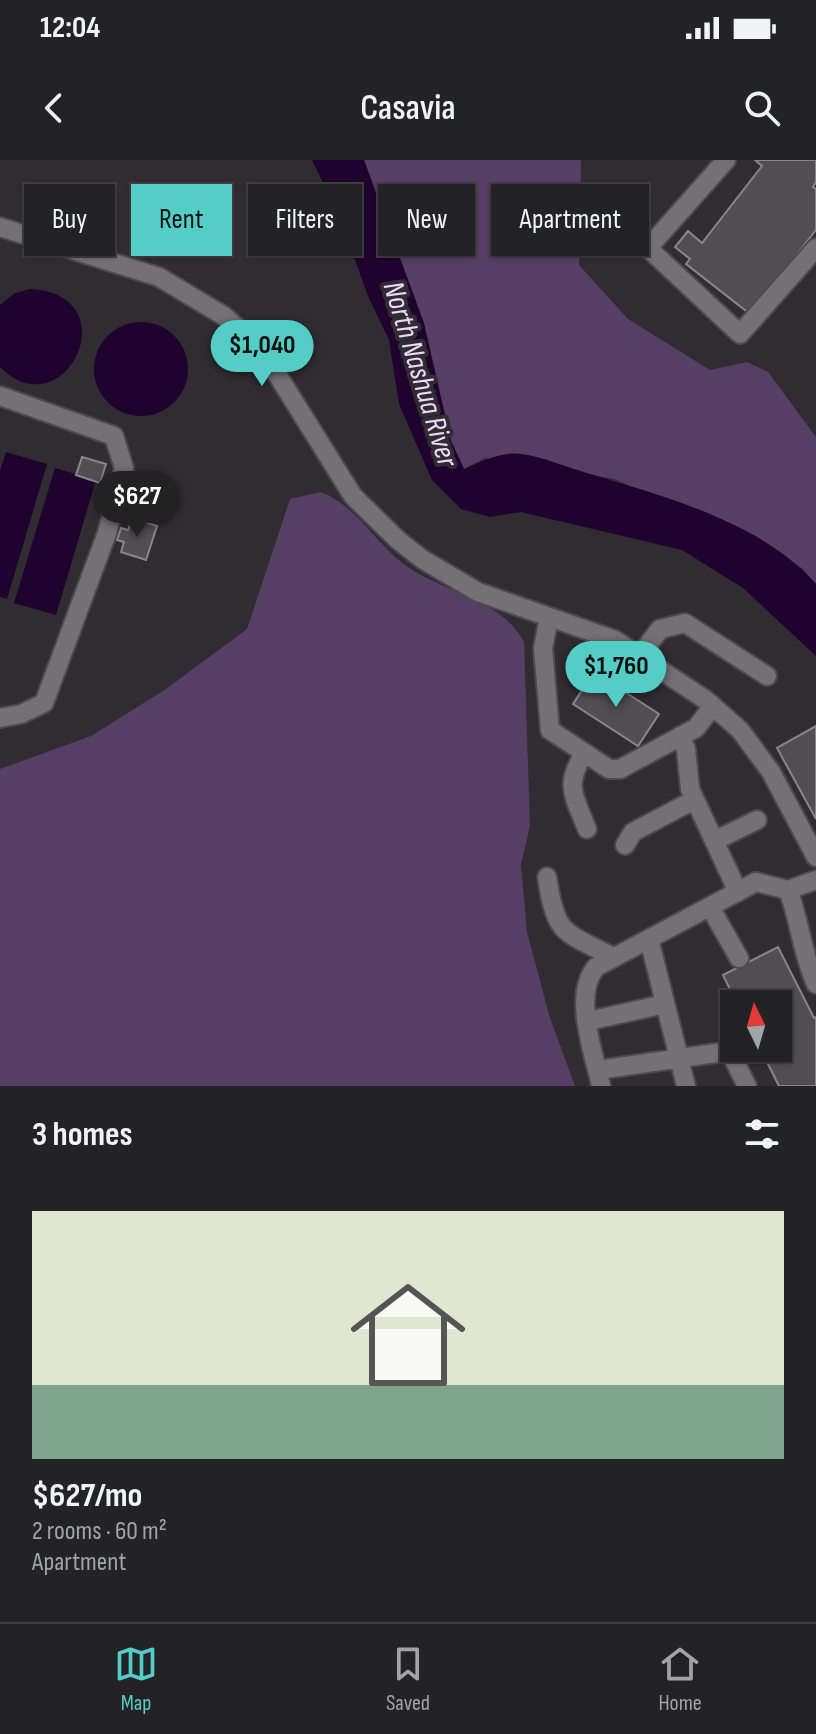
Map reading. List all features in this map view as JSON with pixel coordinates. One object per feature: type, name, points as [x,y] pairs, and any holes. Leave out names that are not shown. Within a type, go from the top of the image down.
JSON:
[{"type":"street","points":[[726,160],[648,248],[740,334],[816,248]]},
{"type":"street","points":[[0,227],[159,277],[224,316],[249,338],[275,371],[353,496],[422,559],[478,592],[615,640],[641,654],[713,706],[740,730],[771,772],[816,857]]},
{"type":"street","points":[[0,396],[114,436],[124,468],[107,533],[44,703],[21,714],[0,718]]},
{"type":"street","points":[[549,617],[543,648],[550,730],[609,769],[620,769],[700,724],[713,706]]},
{"type":"street","points":[[641,654],[660,629],[685,623],[767,676]]},
{"type":"street","points":[[680,736],[686,749],[694,800],[738,892]]},
{"type":"street","points":[[584,754],[574,770],[571,785],[587,829]]},
{"type":"street","points":[[625,845],[633,832],[694,800]]},
{"type":"street","points":[[714,841],[757,820]]},
{"type":"street","points":[[547,877],[555,918],[562,928],[613,957]]},
{"type":"street","points":[[747,1086],[727,1053],[679,1058],[599,1078],[588,1021],[586,987],[590,974],[613,957],[738,892],[763,882],[788,890],[816,880]]},
{"type":"street","points":[[788,890],[810,949],[816,984]]},
{"type":"street","points":[[710,907],[739,958]]},
{"type":"street","points":[[649,939],[686,1086]]},
{"type":"street","points":[[588,1021],[665,1004]]},
{"type":"shaded area","points":[[364,160],[581,160],[581,184],[491,184],[491,256],[579,256],[579,265],[628,319],[710,370],[747,362],[768,372],[816,437],[816,584],[802,568],[615,479],[485,458],[464,469],[451,441],[397,256],[475,256],[475,184],[378,184],[378,200]]},
{"type":"shaded area","points":[[321,492],[346,507],[405,565],[501,615],[524,642],[530,826],[521,864],[527,932],[550,1018],[575,1086],[0,1086],[0,769],[91,736],[166,689],[247,629],[290,499]]},
{"type":"water","name":"North Nashua River","points":[[312,160],[364,160],[378,198],[378,256],[399,256],[424,323],[451,441],[464,469],[500,455],[530,455],[679,502],[740,528],[794,562],[816,584],[816,656],[743,588],[682,550],[521,512],[490,517],[461,509],[432,480],[399,404],[389,340],[354,256],[362,256],[362,184],[324,184]]},
{"type":"water","points":[[30,289],[60,296],[77,312],[82,333],[77,354],[65,372],[46,383],[24,383],[0,367],[0,305],[15,293]]},
{"type":"water","points":[[141,322],[159,325],[174,336],[185,351],[188,369],[185,387],[174,402],[159,413],[141,416],[123,413],[108,402],[97,387],[94,369],[97,351],[108,336],[123,325]]},
{"type":"water","points":[[6,452],[47,464],[7,599],[0,597],[0,471]]},
{"type":"water","points":[[55,468],[96,480],[56,615],[14,603]]},
{"type":"building","points":[[755,160],[816,160],[816,182],[813,187],[816,189],[816,230],[750,314],[686,264],[690,259],[675,247],[688,231],[702,243],[762,166]]},
{"type":"building","points":[[82,457],[106,464],[100,483],[76,475]]},
{"type":"building","points":[[132,518],[157,526],[146,560],[121,552],[124,542],[117,540],[121,528],[128,530]]},
{"type":"building","points":[[594,672],[659,714],[638,746],[573,704]]},
{"type":"building","points":[[816,726],[816,819],[777,748]]},
{"type":"building","points":[[778,947],[816,1017],[816,1086],[779,1086],[767,1062],[792,1062],[792,990],[730,990],[723,975]]}]
